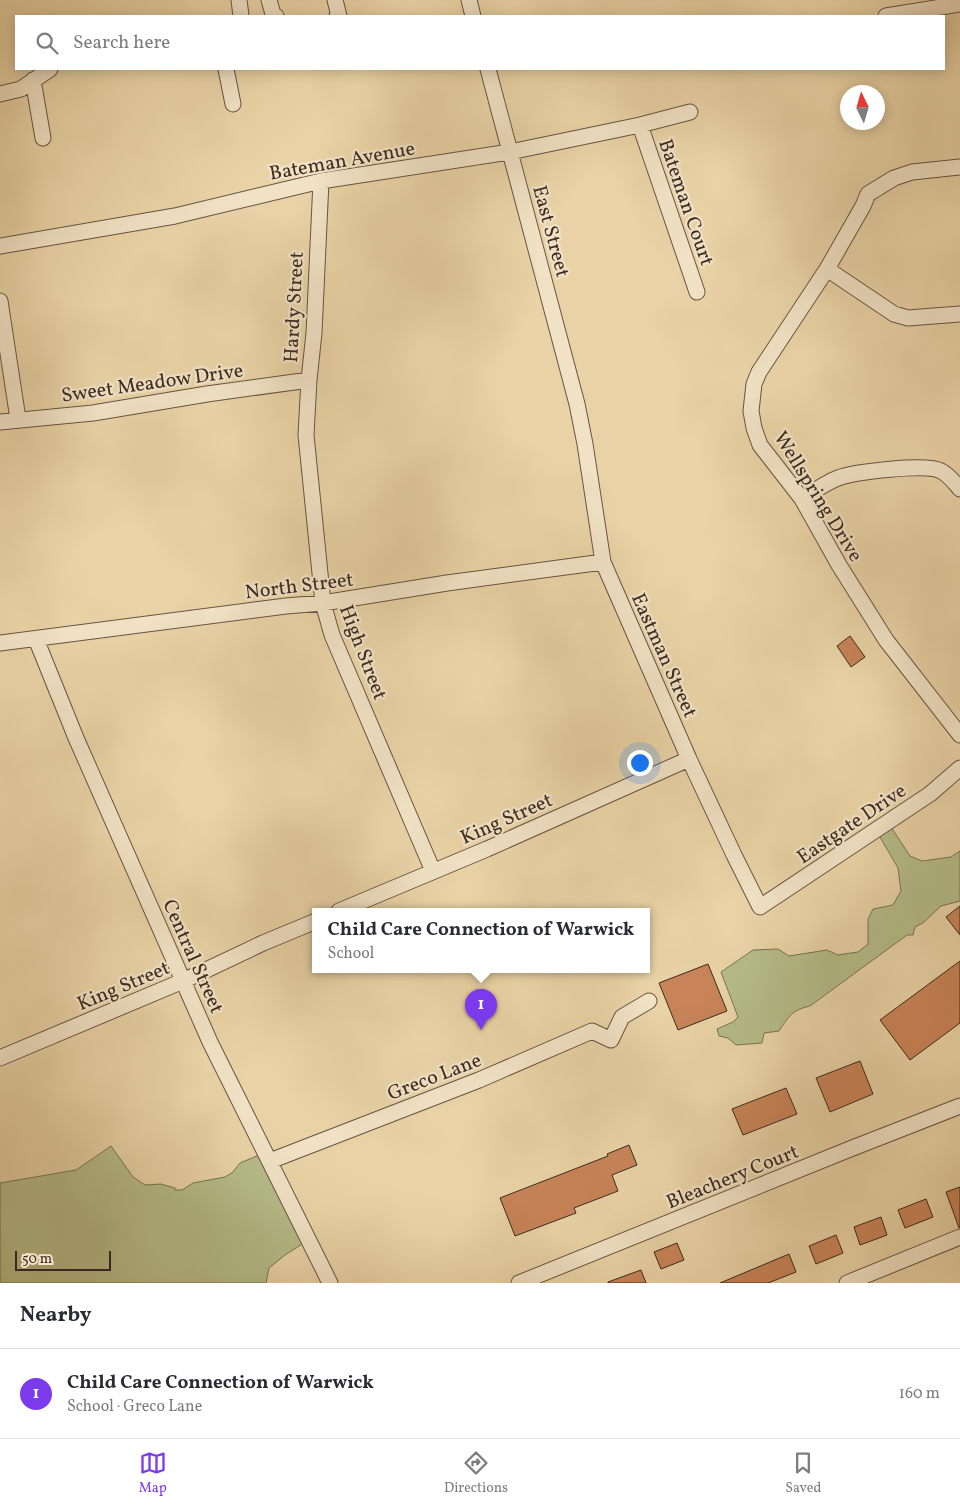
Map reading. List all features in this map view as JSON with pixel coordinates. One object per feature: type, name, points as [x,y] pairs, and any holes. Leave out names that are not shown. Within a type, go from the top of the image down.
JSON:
[{"type":"street","points":[[240,0],[241,15]]},
{"type":"street","points":[[268,0],[274,15]]},
{"type":"street","points":[[335,0],[339,15]]},
{"type":"street","points":[[469,0],[473,15]]},
{"type":"street","points":[[892,15],[960,4]]},
{"type":"street","points":[[0,94],[20,89],[48,70]]},
{"type":"street","points":[[226,70],[233,104]]},
{"type":"street","name":"East Street","points":[[488,70],[577,404]]},
{"type":"street","points":[[33,80],[44,138]]},
{"type":"street","name":"Bateman Avenue","points":[[0,246],[175,216],[321,181],[510,152],[640,125],[690,112]]},
{"type":"street","name":"Bateman Court","points":[[640,125],[697,292]]},
{"type":"street","name":"Wellspring Drive","points":[[960,167],[912,172],[894,178],[868,194],[827,269],[759,372],[752,396],[751,411],[760,445],[802,499],[839,565],[886,640],[960,735]]},
{"type":"street","name":"Hardy Street","points":[[306,435],[314,333],[321,181]]},
{"type":"street","points":[[827,269],[894,314],[908,318],[960,314]]},
{"type":"street","points":[[0,301],[18,419]]},
{"type":"street","name":"Sweet Meadow Drive","points":[[0,422],[93,413],[207,394],[309,380]]},
{"type":"street","name":"Eastman Street","points":[[577,404],[586,444],[603,562],[689,759],[760,907]]},
{"type":"street","name":"High Street","points":[[306,435],[323,603],[332,635],[433,871]]},
{"type":"street","points":[[802,499],[839,478],[865,472],[922,467],[940,470],[951,478],[960,489]]},
{"type":"street","name":"North Street","points":[[0,643],[286,606],[323,603],[447,583],[603,562]]},
{"type":"street","name":"Central Street","points":[[36,639],[76,738],[210,1042],[330,1283]]},
{"type":"street","name":"King Street","points":[[346,908],[487,849],[689,759]]},
{"type":"street","name":"Eastgate Drive","points":[[760,907],[930,794],[960,768]]},
{"type":"street","name":"King Street","points":[[0,1058],[183,981],[312,923]]},
{"type":"street","name":"Greco Lane","points":[[270,1161],[488,1076],[592,1031],[611,1040],[622,1016],[649,1001]]},
{"type":"street","name":"Bleachery Court","points":[[520,1283],[960,1106]]},
{"type":"street","points":[[847,1283],[960,1237]]},
{"type":"green space","points":[[889,824],[910,856],[922,861],[951,857],[960,851],[960,901],[941,906],[923,923],[915,927],[913,935],[907,935],[810,1006],[795,1012],[779,1031],[764,1033],[762,1043],[736,1045],[728,1038],[719,1036],[717,1029],[733,1022],[738,1017],[721,972],[753,950],[778,949],[789,956],[827,950],[838,955],[858,952],[868,944],[868,919],[873,909],[893,905],[901,891],[898,868],[877,832]]},
{"type":"green space","points":[[111,1146],[133,1177],[145,1185],[161,1184],[175,1188],[175,1190],[182,1190],[193,1183],[225,1177],[233,1172],[240,1163],[264,1153],[310,1239],[269,1268],[266,1283],[0,1283],[0,1183],[76,1170]]},
{"type":"building","points":[[850,636],[865,657],[851,667],[837,646]]},
{"type":"building","points":[[960,906],[960,935],[946,917]]},
{"type":"building","points":[[960,961],[960,1023],[910,1060],[880,1020]]},
{"type":"building","points":[[708,964],[727,1011],[678,1030],[659,983]]},
{"type":"building","points":[[860,1061],[873,1094],[830,1112],[816,1078]]},
{"type":"building","points":[[786,1088],[797,1114],[743,1135],[732,1109]]},
{"type":"building","points":[[629,1145],[637,1165],[612,1175],[618,1191],[574,1208],[576,1213],[515,1236],[500,1198],[608,1156],[607,1154]]},
{"type":"building","points":[[960,1187],[960,1228],[959,1228],[946,1192]]},
{"type":"building","points":[[926,1199],[933,1217],[905,1228],[898,1210]]},
{"type":"building","points":[[881,1217],[887,1235],[860,1245],[854,1227]]},
{"type":"building","points":[[836,1235],[843,1253],[816,1264],[809,1246]]},
{"type":"building","points":[[677,1243],[684,1260],[661,1269],[654,1252]]},
{"type":"building","points":[[789,1254],[796,1272],[768,1283],[720,1283]]},
{"type":"building","points":[[641,1270],[646,1283],[608,1283],[608,1282]]},
{"type":"place","name":"Child Care Connection of Warwick","points":[[481,1030]]}]
